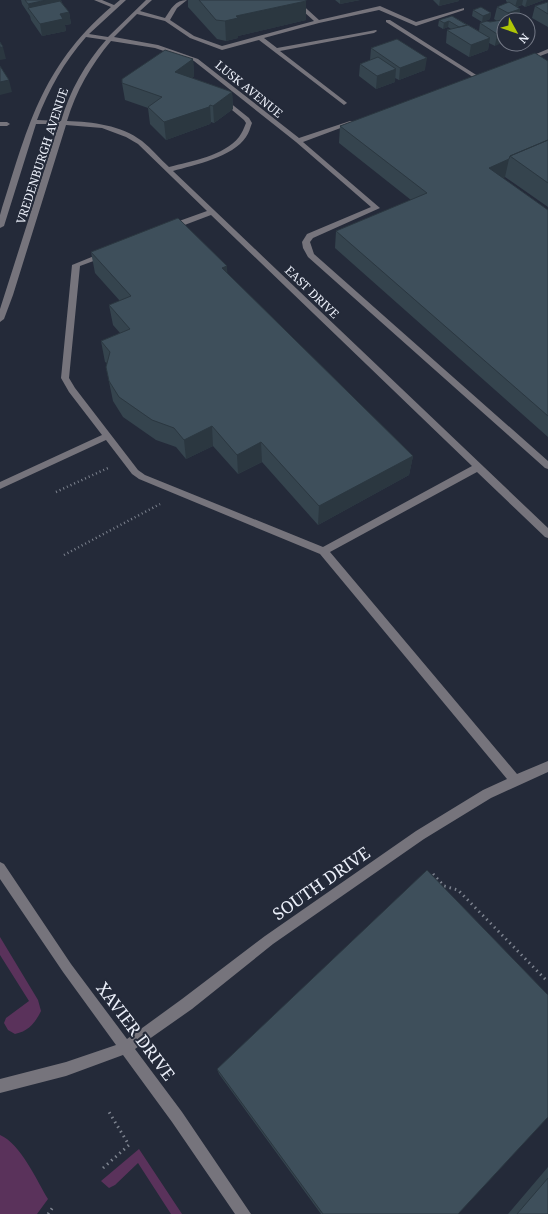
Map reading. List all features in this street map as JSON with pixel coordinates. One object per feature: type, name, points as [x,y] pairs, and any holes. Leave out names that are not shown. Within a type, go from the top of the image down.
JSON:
[{"type":"street","points":[[97,0],[115,7]]},
{"type":"street","name":"VREDENBURGH AVENUE","points":[[0,226],[34,122],[54,76],[85,35],[123,0]]},
{"type":"street","name":"VREDENBURGH AVENUE","points":[[0,319],[14,280],[62,122],[71,98],[84,72],[108,39],[135,12],[150,0]]},
{"type":"street","points":[[167,20],[175,7],[184,0]]},
{"type":"street","points":[[294,0],[318,22]]},
{"type":"street","points":[[135,12],[167,20],[192,37],[222,48],[318,22],[380,8],[416,24],[462,9]]},
{"type":"street","points":[[388,21],[478,78]]},
{"type":"street","points":[[276,50],[374,30]]},
{"type":"street","name":"LUSK AVENUE","points":[[85,35],[160,47],[186,55],[196,60],[298,141],[376,208],[310,236],[306,242],[307,248],[311,255],[548,466]]},
{"type":"street","points":[[260,38],[344,103]]},
{"type":"street","points":[[520,62],[548,52]]},
{"type":"street","points":[[468,82],[485,75]]},
{"type":"street","points":[[167,170],[221,152],[232,147],[242,137],[249,123],[247,119],[218,97]]},
{"type":"street","points":[[298,141],[358,120]]},
{"type":"street","name":"EAST DRIVE","points":[[34,122],[62,122],[100,126],[125,134],[140,143],[548,534]]},
{"type":"street","points":[[160,232],[211,212]]},
{"type":"street","points":[[112,251],[76,265],[65,378],[72,390],[107,436],[135,472],[142,477],[323,552],[515,780]]},
{"type":"street","points":[[0,486],[107,436]]},
{"type":"street","points":[[323,552],[478,467]]},
{"type":"street","name":"SOUTH DRIVE","points":[[0,1086],[66,1069],[126,1048],[187,1004],[269,940],[364,873],[456,811],[515,780],[548,766]]},
{"type":"street","name":"XAVIER DRIVE","points":[[0,868],[67,968],[177,1117],[244,1214]]},
{"type":"path","points":[[56,492],[110,467]]},
{"type":"path","points":[[64,555],[164,502]]},
{"type":"path","points":[[433,874],[444,886],[458,890],[548,982]]},
{"type":"path","points":[[103,1168],[129,1145],[109,1112]]},
{"type":"path","points":[[48,1214],[54,1207]]},
{"type":"shaded area","points":[[0,937],[38,1000],[41,1011],[28,1029],[15,1034],[8,1030],[4,1023],[6,1018],[29,1001],[0,955]]},
{"type":"shaded area","points":[[0,1135],[15,1146],[22,1154],[48,1199],[37,1214],[0,1214]]},
{"type":"shaded area","points":[[139,1149],[182,1214],[171,1214],[138,1163],[115,1185],[109,1188],[101,1181]]},
{"type":"building","points":[[25,0],[46,0],[28,4]]},
{"type":"building","points":[[199,0],[306,1],[236,16],[238,18],[225,21],[216,20]]},
{"type":"building","points":[[60,1],[69,12],[60,14],[63,19],[40,24],[28,8]]},
{"type":"building","points":[[509,2],[520,9],[506,12],[497,7]]},
{"type":"building","points":[[548,2],[548,14],[535,6]]},
{"type":"building","points":[[481,7],[491,13],[483,16],[473,10]]},
{"type":"building","points":[[452,16],[467,25],[459,27],[449,21],[444,23],[439,20]]},
{"type":"building","points":[[487,21],[496,21],[496,33],[480,23]]},
{"type":"building","points":[[468,25],[490,38],[471,45],[447,30]]},
{"type":"building","points":[[397,39],[427,58],[400,68],[371,48]]},
{"type":"building","points":[[165,50],[193,59],[175,72],[232,92],[213,106],[210,105],[209,107],[164,122],[148,107],[162,97],[122,83],[122,79]]},
{"type":"building","points":[[535,53],[548,61],[548,140],[510,156],[509,159],[489,168],[548,210],[548,416],[336,231],[427,193],[340,126]]},
{"type":"building","points":[[378,57],[396,69],[377,76],[360,64]]},
{"type":"building","points":[[0,66],[9,80],[0,82]]},
{"type":"building","points":[[548,140],[548,183],[510,156]]},
{"type":"building","points":[[178,218],[227,266],[222,268],[413,456],[319,506],[261,442],[237,455],[212,426],[184,440],[174,428],[152,420],[119,397],[109,381],[106,367],[110,352],[101,341],[130,329],[109,305],[131,296],[91,252]]},
{"type":"building","points":[[427,870],[548,995],[548,1117],[458,1214],[323,1214],[217,1069]]},
{"type":"building","points":[[548,1178],[548,1214],[517,1214]]}]
